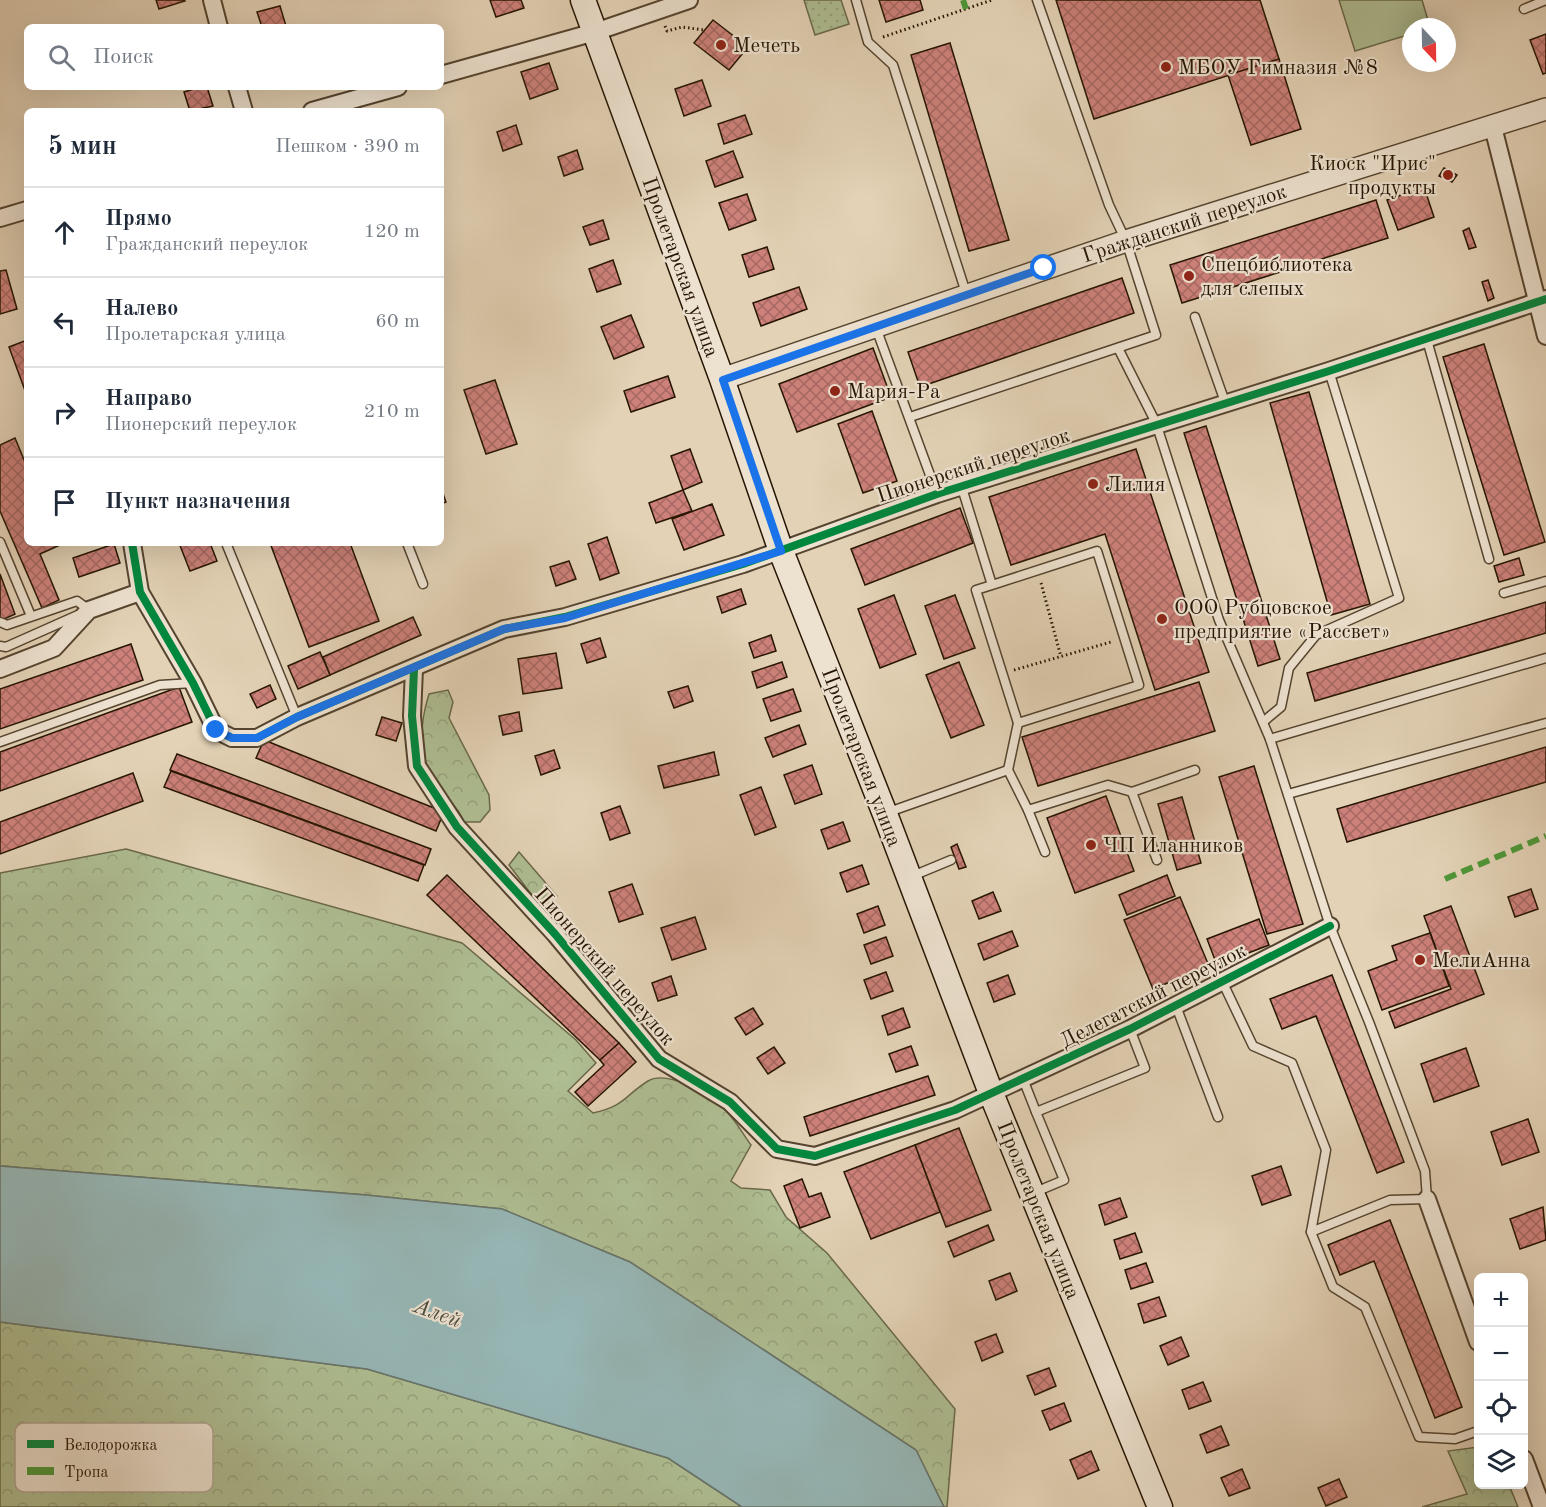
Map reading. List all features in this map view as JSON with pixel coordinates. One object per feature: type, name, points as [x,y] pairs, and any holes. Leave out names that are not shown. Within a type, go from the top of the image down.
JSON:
[{"type":"main road","name":"Пролетарская улица","points":[[583,0],[723,380],[781,551],[885,814],[991,1093],[1160,1507]]},
{"type":"street","points":[[212,0],[218,24]]},
{"type":"street","points":[[444,74],[595,32],[689,0]]},
{"type":"street","points":[[238,90],[243,108]]},
{"type":"street","points":[[323,108],[387,90]]},
{"type":"street","name":"Гражданский переулок","points":[[723,380],[1126,241],[1546,109]]},
{"type":"street","points":[[1493,127],[1541,301],[1546,336]]},
{"type":"street","points":[[0,218],[24,214]]},
{"type":"street","name":"Пионерский переулок","points":[[193,683],[216,730],[232,738],[257,738],[297,717],[504,629],[565,618],[781,551],[937,494],[962,488],[1156,423],[1329,371],[1541,301]]},
{"type":"street","points":[[132,546],[140,592],[193,683]]},
{"type":"street","points":[[0,669],[54,648],[89,610],[140,592]]},
{"type":"street","name":"Пионерский переулок","points":[[414,669],[412,716],[417,766],[457,827],[555,934],[659,1059],[729,1102],[777,1149],[815,1156],[955,1110],[991,1093]]},
{"type":"street","name":"Делегатский переулок","points":[[991,1093],[1130,1029],[1330,926]]},
{"type":"street","points":[[1427,1199],[1474,1328]]},
{"type":"street","points":[[1528,1470],[1542,1507]]},
{"type":"lane","points":[[856,0],[868,42],[893,65],[967,297]]},
{"type":"lane","points":[[910,417],[1156,335],[1126,241],[1108,205],[1037,0]]},
{"type":"lane","points":[[1524,9],[1546,0]]},
{"type":"lane","points":[[1195,317],[1225,402]]},
{"type":"lane","points":[[876,327],[937,494]]},
{"type":"lane","points":[[1426,340],[1490,559]]},
{"type":"lane","points":[[1118,348],[1156,423],[1219,620],[1270,739],[1330,926],[1425,1171],[1427,1199],[1390,1200],[1311,1232]]},
{"type":"lane","points":[[1263,722],[1281,707],[1288,668],[1316,634],[1399,598],[1329,371]]},
{"type":"lane","points":[[962,488],[992,585]]},
{"type":"lane","points":[[0,542],[31,616]]},
{"type":"lane","points":[[227,546],[297,717]]},
{"type":"lane","points":[[408,546],[423,584]]},
{"type":"lane","points":[[1018,723],[1139,685],[1097,551],[976,590],[1018,723],[1008,770],[1045,852]]},
{"type":"lane","points":[[1504,593],[1546,580]]},
{"type":"lane","points":[[0,622],[7,625],[77,601],[89,610],[6,647],[0,646]]},
{"type":"lane","points":[[1270,739],[1546,658]]},
{"type":"lane","points":[[0,742],[160,685],[193,683]]},
{"type":"lane","points":[[1288,794],[1546,723]]},
{"type":"lane","points":[[885,814],[1008,770]]},
{"type":"lane","points":[[1028,810],[1108,785],[1132,792],[1195,770]]},
{"type":"lane","points":[[1132,792],[1157,860]]},
{"type":"lane","points":[[909,877],[951,860]]},
{"type":"lane","points":[[1222,981],[1252,1046],[1292,1063],[1326,1150],[1311,1232],[1333,1287],[1365,1307],[1419,1437],[1455,1439],[1474,1433]]},
{"type":"lane","points":[[1176,1006],[1218,1117]]},
{"type":"lane","points":[[1036,1112],[1145,1068],[1130,1029]]},
{"type":"lane","points":[[1023,1079],[1064,1180],[1032,1193]]},
{"type":"path","points":[[868,42],[992,0]]},
{"type":"path","points":[[660,10],[667,31],[682,27],[704,30]]},
{"type":"path","points":[[1038,570],[1061,657]]},
{"type":"path","points":[[1003,673],[1125,638]]},
{"type":"green space","points":[[804,0],[841,0],[849,24],[815,35]]},
{"type":"green space","points":[[1339,0],[1422,0],[1427,18],[1402,18],[1402,37],[1355,51]]},
{"type":"green space","points":[[448,690],[453,702],[449,718],[489,795],[490,810],[480,822],[464,822],[434,780],[425,759],[422,727],[429,694]]},
{"type":"green space","points":[[126,849],[462,943],[576,1040],[596,1063],[568,1091],[593,1113],[618,1104],[640,1086],[657,1078],[678,1081],[690,1086],[720,1105],[751,1145],[731,1181],[741,1188],[770,1190],[786,1217],[827,1253],[955,1409],[947,1507],[944,1507],[916,1450],[630,1262],[502,1209],[366,1195],[0,1166],[0,873]]},
{"type":"green space","points":[[519,852],[557,896],[541,907],[509,865]]},
{"type":"green space","points":[[0,1322],[367,1369],[668,1458],[742,1507],[0,1507]]},
{"type":"green space","points":[[1474,1448],[1474,1489],[1511,1489],[1518,1507],[1422,1507],[1467,1494],[1448,1451]]},
{"type":"water","name":"Алей","points":[[0,1166],[366,1195],[502,1209],[630,1262],[916,1450],[944,1507],[742,1507],[668,1458],[367,1369],[0,1322]]},
{"type":"building","points":[[156,0],[184,0],[185,1],[159,9]]},
{"type":"building","points":[[490,0],[521,0],[524,8],[496,17]]},
{"type":"building","points":[[879,0],[920,0],[923,10],[886,22]]},
{"type":"building","name":"МБОУ Гимназия №8","points":[[1056,0],[1260,0],[1279,59],[1094,119]]},
{"type":"building","points":[[280,6],[285,24],[261,24],[257,12]]},
{"type":"building","name":"Мечеть","points":[[713,20],[748,47],[729,70],[694,43]]},
{"type":"building","points":[[1546,34],[1546,73],[1543,74],[1530,40]]},
{"type":"building","points":[[950,43],[1009,240],[969,251],[911,55]]},
{"type":"building","points":[[1279,59],[1301,129],[1251,145],[1228,75]]},
{"type":"building","points":[[549,63],[558,89],[530,99],[521,72]]},
{"type":"building","points":[[702,80],[711,106],[684,116],[675,89]]},
{"type":"building","points":[[208,90],[213,106],[189,108],[184,92]]},
{"type":"building","points":[[745,115],[752,134],[724,144],[718,124]]},
{"type":"building","points":[[516,125],[522,144],[503,151],[497,132]]},
{"type":"building","points":[[577,150],[583,169],[564,176],[558,157]]},
{"type":"building","points":[[733,151],[743,177],[715,187],[706,161]]},
{"type":"building","name":"Киоск \"Ирис\" продукты","points":[[1444,168],[1457,175],[1452,182],[1439,176]]},
{"type":"building","points":[[1424,187],[1434,217],[1398,230],[1387,200]]},
{"type":"building","points":[[747,194],[756,220],[729,230],[719,203]]},
{"type":"building","points":[[1376,200],[1388,238],[1182,303],[1170,265]]},
{"type":"building","points":[[603,220],[609,239],[590,245],[583,227]]},
{"type":"building","points":[[1469,228],[1476,247],[1469,249],[1463,231]]},
{"type":"building","points":[[767,247],[774,269],[749,277],[742,255]]},
{"type":"building","points":[[613,260],[621,284],[597,292],[589,269]]},
{"type":"building","points":[[6,270],[17,309],[0,314],[0,271]]},
{"type":"building","points":[[1122,278],[1134,313],[920,387],[908,352]]},
{"type":"building","points":[[1488,280],[1494,298],[1488,301],[1482,282]]},
{"type":"building","points":[[799,287],[807,309],[761,326],[753,303]]},
{"type":"building","points":[[631,315],[644,347],[614,359],[601,327]]},
{"type":"building","points":[[24,341],[24,388],[9,347]]},
{"type":"building","points":[[1484,344],[1545,542],[1504,555],[1443,357]]},
{"type":"building","name":"Мария-Ра","points":[[873,348],[891,397],[797,432],[779,384]]},
{"type":"building","points":[[668,376],[675,397],[631,412],[624,391]]},
{"type":"building","points":[[495,380],[517,444],[486,454],[464,390]]},
{"type":"building","points":[[1309,392],[1370,604],[1331,615],[1270,403]]},
{"type":"building","points":[[872,411],[897,481],[863,493],[838,424]]},
{"type":"building","points":[[1206,426],[1280,659],[1258,666],[1184,433]]},
{"type":"building","points":[[15,438],[24,460],[24,546],[58,546],[40,554],[59,600],[42,608],[0,511],[0,445]]},
{"type":"building","points":[[690,449],[702,482],[683,490],[671,456]]},
{"type":"building","name":"ООО Рубцовское предприятие «Рассвет»","points":[[1136,449],[1209,672],[1155,690],[1105,534],[1011,565],[989,497]]},
{"type":"building","points":[[683,490],[692,511],[656,523],[649,503]]},
{"type":"building","points":[[712,504],[724,535],[684,550],[672,519]]},
{"type":"building","points":[[960,508],[973,543],[865,585],[851,549]]},
{"type":"building","points":[[607,537],[619,573],[600,580],[588,544]]},
{"type":"building","points":[[115,546],[120,563],[79,577],[73,558]]},
{"type":"building","points":[[180,546],[211,546],[217,561],[190,571]]},
{"type":"building","points":[[271,546],[351,546],[379,621],[309,647]]},
{"type":"building","points":[[1519,558],[1524,575],[1499,582],[1494,566]]},
{"type":"building","points":[[569,561],[576,579],[556,586],[550,567]]},
{"type":"building","points":[[0,574],[15,614],[0,621]]},
{"type":"building","points":[[741,589],[746,604],[722,613],[717,597]]},
{"type":"building","points":[[894,595],[916,654],[880,668],[858,609]]},
{"type":"building","points":[[955,595],[975,648],[944,659],[925,606]]},
{"type":"building","points":[[1546,602],[1546,633],[1315,701],[1307,673]]},
{"type":"building","points":[[413,617],[421,635],[330,675],[323,657]]},
{"type":"building","points":[[771,635],[776,651],[754,658],[749,643]]},
{"type":"building","points":[[600,638],[606,657],[587,663],[581,644]]},
{"type":"building","points":[[131,644],[143,680],[0,729],[0,689]]},
{"type":"building","points":[[320,652],[330,675],[298,689],[288,666]]},
{"type":"building","points":[[556,653],[562,688],[523,694],[518,659]]},
{"type":"building","points":[[782,662],[787,677],[757,688],[752,672]]},
{"type":"building","points":[[959,662],[984,725],[951,738],[926,675]]},
{"type":"building","points":[[1199,682],[1215,731],[1038,786],[1022,737]]},
{"type":"building","points":[[270,685],[276,699],[257,708],[250,694]]},
{"type":"building","points":[[688,686],[693,701],[674,708],[668,692]]},
{"type":"building","points":[[179,687],[192,722],[0,791],[0,752]]},
{"type":"building","points":[[793,689],[801,711],[771,721],[763,699]]},
{"type":"building","points":[[519,712],[522,731],[503,735],[499,716]]},
{"type":"building","points":[[382,717],[402,723],[396,741],[376,735]]},
{"type":"building","points":[[799,725],[806,744],[773,757],[765,738]]},
{"type":"building","points":[[264,740],[444,812],[436,831],[256,758]]},
{"type":"building","points":[[1546,747],[1546,782],[1347,842],[1337,809]]},
{"type":"building","points":[[554,750],[560,768],[541,775],[535,756]]},
{"type":"building","points":[[714,752],[719,775],[664,788],[658,766]]},
{"type":"building","points":[[177,754],[431,849],[425,865],[170,770]]},
{"type":"building","points":[[812,765],[822,794],[795,804],[784,775]]},
{"type":"building","points":[[1254,766],[1303,924],[1267,934],[1219,777]]},
{"type":"building","points":[[171,771],[424,865],[418,881],[164,787]]},
{"type":"building","points":[[133,773],[143,801],[0,854],[0,822]]},
{"type":"building","points":[[761,787],[776,827],[755,835],[740,795]]},
{"type":"building","name":"ЧП Иланников","points":[[1106,796],[1134,871],[1075,893],[1047,818]]},
{"type":"building","points":[[1182,797],[1201,863],[1177,870],[1158,804]]},
{"type":"building","points":[[620,806],[630,833],[610,840],[601,813]]},
{"type":"building","points":[[843,822],[850,841],[828,849],[821,830]]},
{"type":"building","points":[[957,844],[966,867],[959,869],[951,847]]},
{"type":"building","points":[[862,865],[869,884],[847,892],[840,873]]},
{"type":"building","points":[[447,875],[619,1043],[600,1060],[427,895]]},
{"type":"building","points":[[1167,875],[1175,896],[1127,915],[1119,895]]},
{"type":"building","points":[[632,884],[643,914],[619,922],[609,892]]},
{"type":"building","points":[[1531,889],[1538,909],[1515,917],[1508,897]]},
{"type":"building","points":[[993,892],[1001,911],[979,919],[972,901]]},
{"type":"building","points":[[1180,897],[1209,966],[1153,989],[1124,920]]},
{"type":"building","points":[[878,906],[885,925],[864,933],[857,914]]},
{"type":"building","points":[[1451,906],[1484,994],[1395,1028],[1389,1012],[1451,989],[1424,916]]},
{"type":"building","points":[[695,917],[706,949],[672,960],[661,928]]},
{"type":"building","points":[[1259,919],[1269,945],[1217,965],[1207,939]]},
{"type":"building","points":[[1012,931],[1018,946],[984,960],[978,944]]},
{"type":"building","points":[[1430,933],[1449,986],[1382,1010],[1368,971],[1397,960],[1392,946]]},
{"type":"building","points":[[886,937],[893,956],[871,964],[864,945]]},
{"type":"building","points":[[886,972],[893,991],[871,999],[864,980]]},
{"type":"building","points":[[1008,975],[1015,994],[994,1002],[987,983]]},
{"type":"building","points":[[1332,975],[1404,1162],[1377,1173],[1316,1016],[1282,1029],[1270,999]]},
{"type":"building","points":[[671,976],[677,995],[658,1001],[652,983]]},
{"type":"building","points":[[753,1008],[763,1024],[746,1035],[735,1018]]},
{"type":"building","points":[[903,1008],[910,1027],[888,1035],[882,1016]]},
{"type":"building","points":[[619,1043],[636,1062],[588,1106],[575,1092],[604,1065],[600,1060]]},
{"type":"building","points":[[911,1046],[918,1065],[896,1072],[889,1054]]},
{"type":"building","points":[[774,1047],[785,1063],[768,1074],[757,1058]]},
{"type":"building","points":[[1466,1048],[1479,1086],[1434,1102],[1421,1064]]},
{"type":"building","points":[[928,1076],[935,1095],[810,1136],[804,1117]]},
{"type":"building","points":[[1528,1119],[1539,1152],[1502,1165],[1491,1132]]},
{"type":"building","points":[[959,1128],[991,1210],[946,1227],[915,1145]]},
{"type":"building","points":[[915,1145],[940,1212],[871,1239],[844,1172]]},
{"type":"building","points":[[1281,1166],[1291,1195],[1262,1205],[1252,1176]]},
{"type":"building","points":[[802,1179],[809,1197],[821,1193],[830,1217],[800,1228],[784,1186]]},
{"type":"building","points":[[1120,1198],[1127,1217],[1105,1225],[1099,1205]]},
{"type":"building","points":[[1543,1207],[1546,1240],[1520,1249],[1510,1219]]},
{"type":"building","points":[[1390,1220],[1462,1407],[1435,1418],[1374,1261],[1340,1275],[1328,1245]]},
{"type":"building","points":[[988,1225],[994,1240],[954,1257],[948,1242]]},
{"type":"building","points":[[1135,1233],[1142,1252],[1120,1259],[1114,1240]]},
{"type":"building","points":[[1146,1263],[1153,1282],[1131,1289],[1125,1270]]},
{"type":"building","points":[[1010,1273],[1017,1291],[996,1300],[989,1281]]},
{"type":"building","points":[[1159,1297],[1166,1316],[1144,1323],[1138,1304]]},
{"type":"building","points":[[996,1334],[1003,1352],[982,1361],[975,1342]]},
{"type":"building","points":[[1181,1337],[1189,1356],[1168,1365],[1160,1346]]},
{"type":"building","points":[[1049,1368],[1056,1386],[1035,1395],[1027,1376]]},
{"type":"building","points":[[1203,1382],[1211,1401],[1189,1409],[1182,1390]]},
{"type":"building","points":[[1064,1403],[1071,1421],[1050,1430],[1042,1411]]},
{"type":"building","points":[[1221,1426],[1229,1445],[1207,1453],[1200,1435]]},
{"type":"building","points":[[1091,1451],[1099,1470],[1078,1479],[1070,1460]]},
{"type":"building","points":[[1242,1469],[1250,1488],[1229,1496],[1221,1478]]},
{"type":"building","points":[[1339,1479],[1347,1497],[1326,1506],[1318,1488]]},
{"type":"marked path","points":[[963,0],[966,9]]},
{"type":"marked path","points":[[1445,879],[1546,836]]},
{"type":"cycle path","points":[[132,546],[140,592],[193,683],[216,730],[232,738],[257,738],[297,717],[504,629],[565,617],[743,564],[937,494],[1329,371],[1546,299]]},
{"type":"cycle path","points":[[414,669],[412,716],[417,766],[457,827],[555,934],[659,1059],[730,1102],[777,1149],[815,1156],[955,1110],[1130,1029],[1330,926]]},
{"type":"place","name":"Мечеть","points":[[721,45]]},
{"type":"place","name":"МБОУ Гимназия №8","points":[[1166,67]]},
{"type":"place","name":"Киоск \"Ирис\" продукты","points":[[1448,175]]},
{"type":"place","name":"Спецбиблиотека для слепых","points":[[1189,276]]},
{"type":"place","name":"Мария-Ра","points":[[835,391]]},
{"type":"place","name":"Лилия","points":[[1093,484]]},
{"type":"place","name":"ООО Рубцовское предприятие «Рассвет»","points":[[1162,619]]},
{"type":"place","name":"ЧП Иланников","points":[[1091,845]]},
{"type":"place","name":"МелиАнна","points":[[1420,960]]},
{"type":"route","points":[[216,730],[232,738],[257,738],[297,717],[504,629],[565,618],[781,551],[723,380],[967,297],[1044,268]]}]
